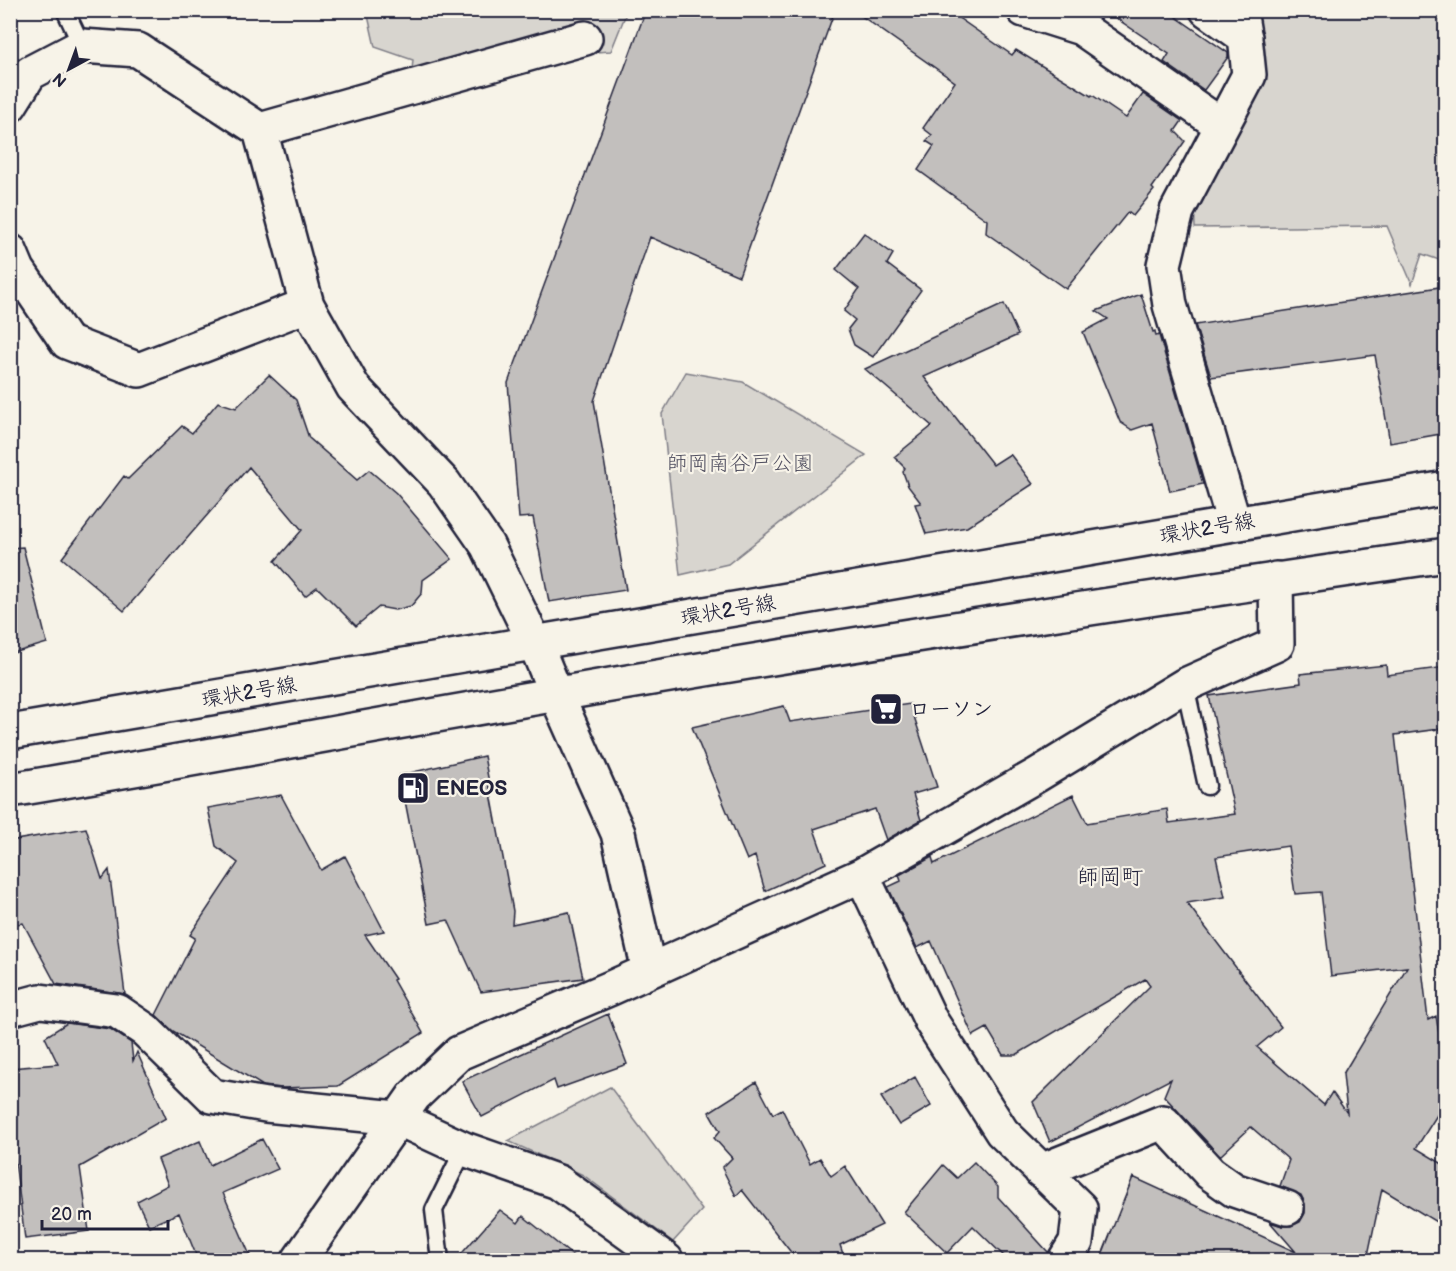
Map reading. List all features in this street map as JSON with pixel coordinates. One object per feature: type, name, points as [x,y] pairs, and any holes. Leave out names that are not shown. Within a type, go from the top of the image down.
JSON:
[{"type":"street","points":[[1024,10],[1081,28],[1221,125]]},
{"type":"street","points":[[1207,10],[1242,24],[1249,75],[1177,211],[1164,265],[1170,305],[1234,523]]},
{"type":"street","points":[[260,130],[585,39]]},
{"type":"street","points":[[10,105],[30,73],[82,46],[138,50],[260,130],[308,305],[353,387],[444,483],[487,545],[535,643],[618,833],[648,971]]},
{"type":"street","points":[[10,252],[18,270],[67,342],[139,370],[308,305]]},
{"type":"street","name":"環状2号線","points":[[10,732],[1446,488]]},
{"type":"street","points":[[10,790],[205,758],[556,694],[976,624],[1446,555]]},
{"type":"street","points":[[299,1260],[414,1096],[459,1053],[862,875],[1018,786],[1185,685],[1277,644],[1276,579]]},
{"type":"street","points":[[862,875],[932,1021],[1002,1132],[1080,1208],[1076,1242],[1065,1260]]},
{"type":"street","points":[[10,1010],[40,1001],[117,1011],[145,1030],[212,1096],[397,1118],[464,1149],[558,1182],[666,1260]]},
{"type":"street","points":[[1041,1171],[1163,1122],[1210,1173],[1234,1190],[1287,1208]]},
{"type":"lane","points":[[64,10],[82,46]]},
{"type":"lane","points":[[1185,685],[1207,786]]},
{"type":"lane","points":[[440,1260],[434,1210],[464,1149]]},
{"type":"green space","points":[[367,11],[627,11],[611,51],[596,52],[592,22],[412,70],[413,60],[375,47]]},
{"type":"green space","points":[[1248,11],[1445,11],[1445,262],[1422,254],[1412,284],[1387,226],[1195,228],[1194,194],[1216,155]]},
{"type":"green space","name":"師岡南谷戸公園","points":[[686,372],[743,382],[866,455],[728,564],[680,575],[662,414]]},
{"type":"green space","points":[[610,1087],[702,1210],[673,1242],[583,1175],[508,1141]]},
{"type":"building","points":[[646,10],[835,10],[739,276],[650,237],[594,401],[626,590],[549,602],[533,517],[519,518],[508,383]]},
{"type":"building","points":[[853,10],[947,10],[1012,55],[1016,50],[1126,118],[1143,94],[1182,121],[1175,131],[1185,141],[1152,188],[1154,190],[1133,216],[1128,212],[1066,289],[986,233],[987,220],[918,170],[934,146],[926,141],[932,135],[923,128],[955,82]]},
{"type":"building","points":[[1104,10],[1166,10],[1228,53],[1228,57],[1204,90],[1164,62],[1169,54]]},
{"type":"building","points":[[864,233],[893,254],[887,264],[921,290],[873,357],[854,345],[848,329],[855,320],[844,311],[859,289],[836,270]]},
{"type":"building","points":[[1446,286],[1446,433],[1390,443],[1375,355],[1211,377],[1195,325]]},
{"type":"building","points":[[1141,294],[1153,332],[1155,331],[1156,336],[1159,335],[1203,484],[1170,491],[1152,423],[1132,430],[1120,422],[1083,332],[1108,319],[1096,311]]},
{"type":"building","points":[[1004,304],[1018,335],[924,377],[993,465],[1010,454],[1033,484],[967,527],[926,534],[915,504],[921,503],[908,486],[903,472],[905,468],[894,457],[932,426],[865,369]]},
{"type":"building","points":[[269,375],[296,400],[309,438],[357,480],[369,470],[396,493],[452,559],[423,580],[422,593],[411,606],[395,610],[379,607],[356,626],[317,587],[305,596],[275,561],[302,530],[249,467],[124,611],[62,558],[124,476],[128,479],[182,426],[192,433],[218,402],[236,408]]},
{"type":"building","points":[[23,547],[47,643],[10,654],[10,548]]},
{"type":"building","points":[[1386,665],[1387,675],[1446,667],[1446,728],[1395,735],[1428,1020],[1436,1016],[1446,1075],[1446,1101],[1416,1148],[1446,1166],[1446,1228],[1382,1189],[1367,1260],[1100,1260],[1133,1177],[1296,1252],[1270,1222],[1291,1226],[1300,1222],[1305,1213],[1305,1204],[1301,1195],[1280,1186],[1289,1160],[1251,1127],[1220,1156],[1164,1096],[1171,1079],[1050,1142],[1033,1102],[1150,986],[1145,979],[1016,1055],[1003,1055],[987,1028],[973,1036],[931,941],[917,948],[888,887],[901,881],[899,875],[932,857],[934,864],[1073,795],[1087,823],[1167,809],[1169,823],[1235,814],[1209,696],[1301,683],[1300,674]],"holes":[[[1288,846],[1295,894],[1321,892],[1331,976],[1407,967],[1343,1074],[1347,1113],[1332,1092],[1324,1105],[1257,1047],[1281,1027],[1187,903],[1225,897],[1216,857]]]},
{"type":"building","points":[[910,704],[937,787],[913,794],[921,820],[886,840],[875,809],[814,829],[826,863],[765,891],[755,856],[747,860],[692,727],[784,706],[790,722]]},
{"type":"building","points":[[484,756],[513,911],[512,924],[569,912],[583,978],[481,992],[448,920],[429,924],[400,775]]},
{"type":"building","points":[[281,795],[321,870],[345,856],[384,931],[365,935],[395,979],[393,980],[423,1033],[338,1086],[282,1088],[263,1086],[173,1031],[156,1015],[195,938],[190,935],[238,863],[216,846],[208,808]]},
{"type":"building","points":[[86,828],[102,879],[109,870],[125,994],[56,984],[23,923],[10,925],[10,841]]},
{"type":"building","points":[[608,1014],[627,1064],[557,1089],[554,1080],[482,1117],[462,1081]]},
{"type":"building","points":[[67,1023],[110,1029],[131,1043],[133,1061],[137,1052],[166,1118],[80,1167],[89,1231],[25,1239],[10,1122],[10,1068],[58,1064],[45,1037]]},
{"type":"building","points":[[915,1077],[931,1106],[899,1125],[881,1097]]},
{"type":"building","points":[[756,1082],[773,1114],[782,1109],[810,1164],[820,1158],[831,1176],[845,1166],[882,1225],[840,1245],[845,1260],[797,1260],[742,1190],[736,1196],[722,1168],[732,1158],[714,1138],[720,1131],[709,1112]]},
{"type":"building","points":[[262,1139],[278,1169],[223,1193],[252,1260],[198,1260],[179,1213],[149,1226],[137,1201],[168,1185],[158,1159],[200,1141],[210,1165]]},
{"type":"building","points":[[974,1162],[998,1187],[998,1197],[1048,1252],[1046,1260],[1008,1260],[973,1226],[947,1253],[904,1212],[943,1165],[957,1178]]},
{"type":"building","points":[[500,1210],[518,1223],[523,1216],[578,1260],[456,1260]]},
{"type":"place","name":"ローソン","points":[[886,709]]},
{"type":"place","name":"ENEOS","points":[[413,788]]},
{"type":"district","name":"師岡町","points":[[1110,876]]}]
